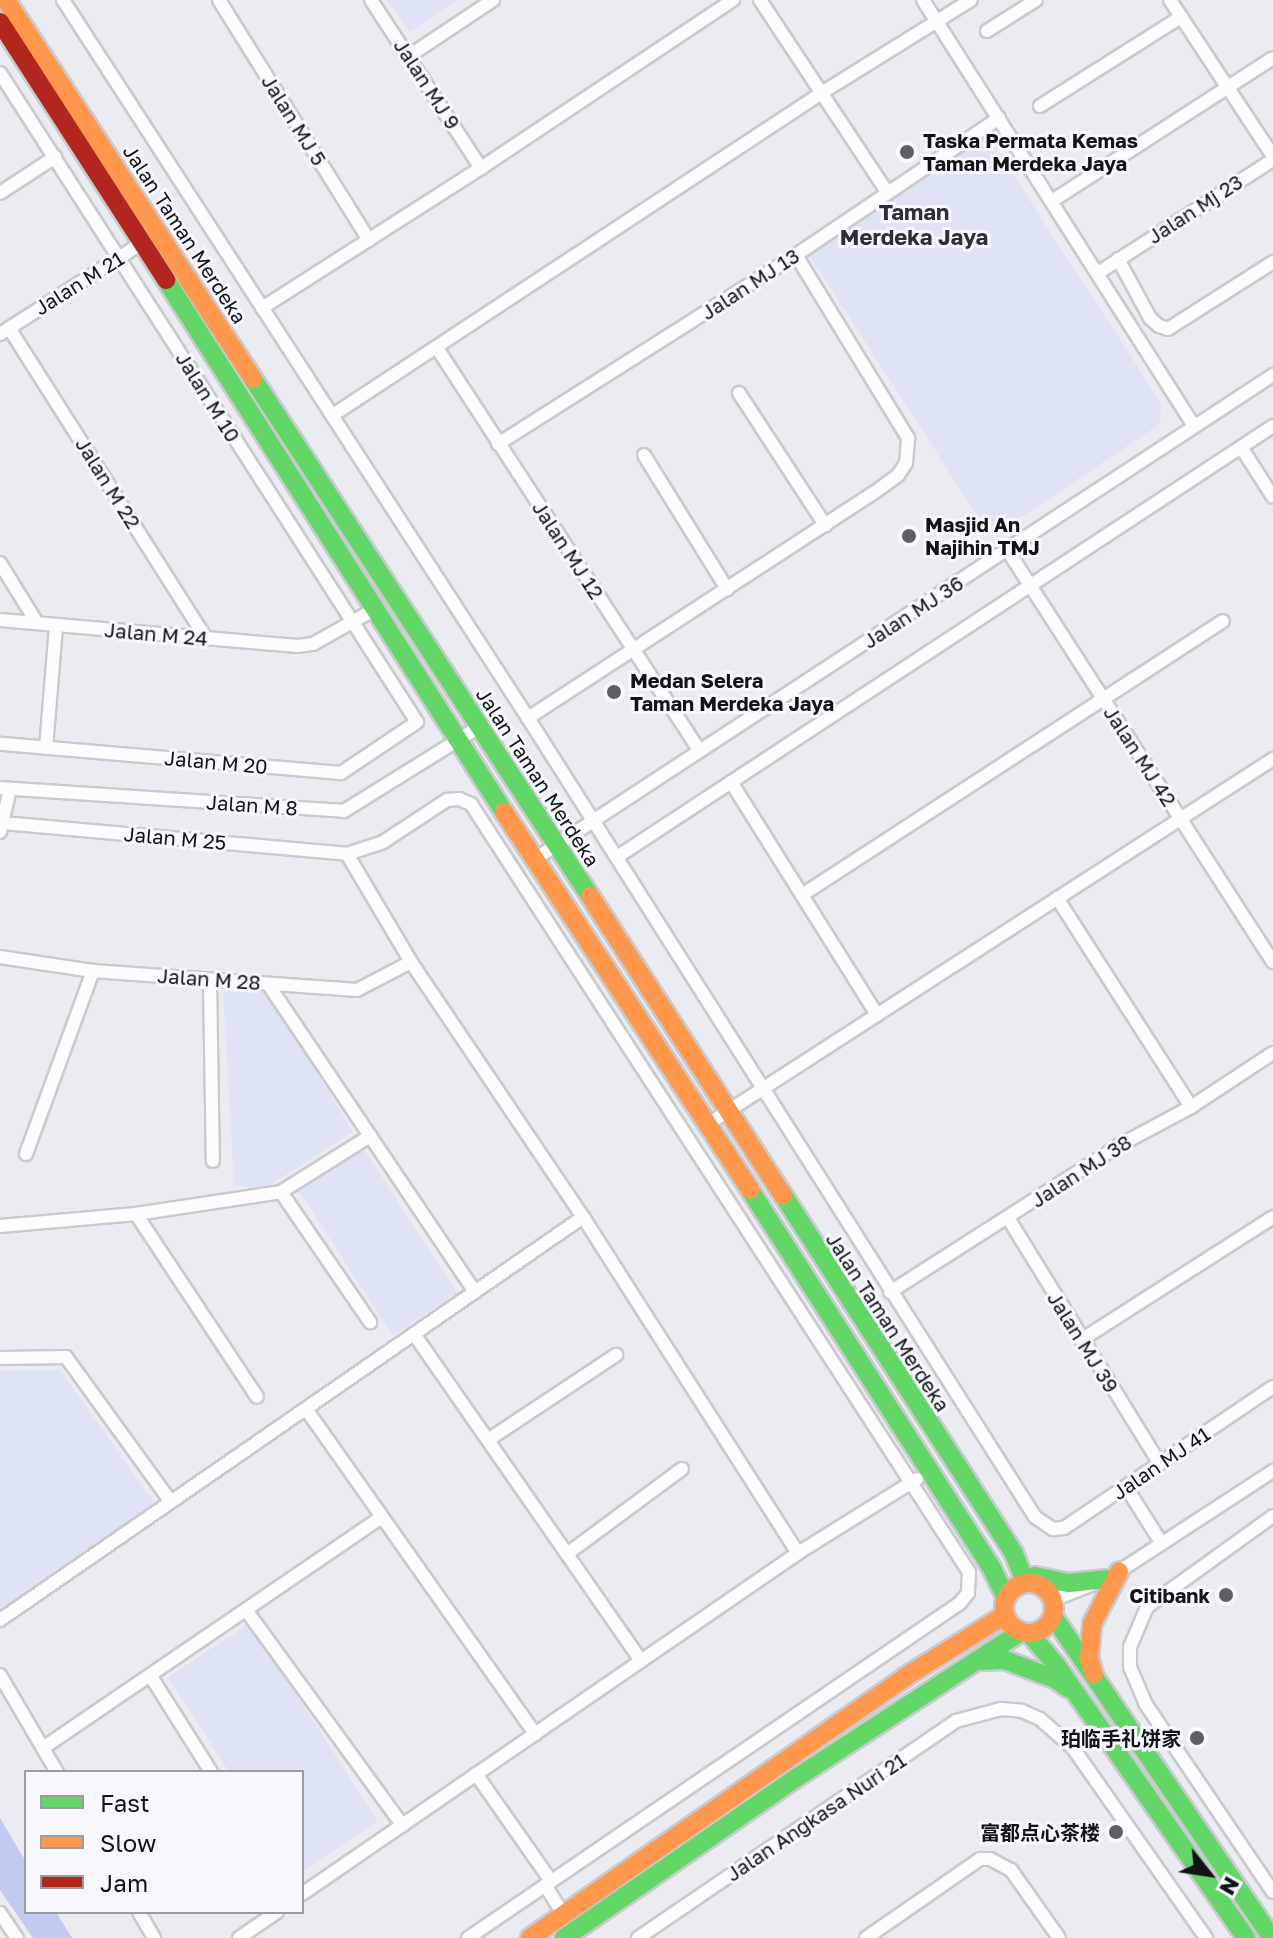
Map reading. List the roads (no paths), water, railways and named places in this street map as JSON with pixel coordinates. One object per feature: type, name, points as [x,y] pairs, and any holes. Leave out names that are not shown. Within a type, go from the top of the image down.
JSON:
[{"type":"main road","name":"Jalan Taman Merdeka","points":[[6,0],[151,238],[208,350],[377,608],[457,740],[708,1124],[992,1569],[1005,1606]]},
{"type":"main road","name":"Jalan Taman Merdeka","points":[[0,22],[151,238],[557,845],[1014,1554],[1026,1583]]},
{"type":"main road","points":[[1014,1554],[1032,1575],[1049,1582],[1112,1576],[1092,1624],[1089,1659],[1096,1683]]},
{"type":"main road","points":[[957,1645],[989,1617],[995,1591],[992,1569]]},
{"type":"main road","points":[[530,1938],[957,1645],[1005,1606],[1018,1585],[1026,1583],[1043,1586],[1096,1683],[1272,1938]]},
{"type":"main road","points":[[1005,1606],[1077,1694],[1246,1938]]},
{"type":"main road","points":[[564,1938],[972,1661],[1025,1632],[1046,1627],[1053,1608]]},
{"type":"main road","points":[[972,1661],[1005,1660],[1055,1679],[1077,1694]]},
{"type":"street","points":[[63,0],[617,857],[890,1292]]},
{"type":"street","name":"Jalan MJ 5","points":[[219,0],[369,240]]},
{"type":"street","name":"Jalan MJ 9","points":[[371,0],[481,168]]},
{"type":"street","points":[[409,56],[493,0]]},
{"type":"street","points":[[262,308],[481,168],[733,0]]},
{"type":"street","points":[[760,0],[887,192]]},
{"type":"street","points":[[923,0],[1194,426]]},
{"type":"street","points":[[333,415],[823,92],[971,0]]},
{"type":"street","points":[[987,31],[1036,0]]},
{"type":"street","points":[[1170,0],[1273,158]]},
{"type":"street","points":[[1040,106],[1181,17]]},
{"type":"street","points":[[1052,201],[1273,58]]},
{"type":"street","name":"Jalan M 10","points":[[0,73],[355,621],[417,722]]},
{"type":"street","name":"Jalan MJ 13","points":[[498,444],[796,255],[999,118]]},
{"type":"street","points":[[0,193],[55,157]]},
{"type":"street","name":"Jalan Mj 23","points":[[1098,273],[1273,158]]},
{"type":"street","name":"Jalan M 21","points":[[5,331],[151,238]]},
{"type":"street","points":[[528,718],[635,652],[825,525],[898,475],[906,463],[908,438],[796,255]]},
{"type":"street","points":[[1118,259],[1150,318],[1168,329],[1273,262]]},
{"type":"street","name":"Jalan M 22","points":[[5,331],[206,638]]},
{"type":"street","name":"Jalan MJ 12","points":[[437,348],[700,751]]},
{"type":"street","name":"Jalan MJ 36","points":[[535,859],[1273,375]]},
{"type":"street","points":[[739,393],[825,525]]},
{"type":"street","points":[[617,857],[1273,426]]},
{"type":"street","points":[[1241,447],[1273,497]]},
{"type":"street","points":[[644,455],[727,589]]},
{"type":"street","name":"Jalan MJ 42","points":[[1008,551],[1273,962]]},
{"type":"street","points":[[0,563],[37,623]]},
{"type":"street","points":[[355,621],[377,608]]},
{"type":"street","name":"Jalan M 24","points":[[0,620],[313,644],[355,621]]},
{"type":"street","points":[[802,895],[1223,621]]},
{"type":"street","points":[[46,748],[56,626]]},
{"type":"street","name":"Jalan M 20","points":[[0,744],[341,773],[417,722]]},
{"type":"street","name":"Jalan M 8","points":[[5,788],[344,811],[479,727]]},
{"type":"street","points":[[708,1124],[1273,759]]},
{"type":"street","points":[[731,782],[877,1015]]},
{"type":"street","points":[[2,827],[5,788]]},
{"type":"street","points":[[468,1938],[960,1603],[968,1593],[969,1572],[779,1284],[471,804],[459,799],[447,800],[383,842],[347,854],[411,962],[583,1217],[798,1553]]},
{"type":"street","name":"Jalan M 25","points":[[2,827],[347,854]]},
{"type":"street","points":[[1057,898],[1191,1107]]},
{"type":"street","name":"Jalan M 28","points":[[0,957],[93,971],[357,990],[411,962]]},
{"type":"street","points":[[26,1154],[93,971]]},
{"type":"street","points":[[210,980],[213,1161]]},
{"type":"street","points":[[268,984],[475,1292]]},
{"type":"street","name":"Jalan MJ 38","points":[[890,1292],[1118,1146],[1191,1107],[1273,1053]]},
{"type":"street","points":[[1,1228],[136,1214],[281,1192],[370,1136]]},
{"type":"street","points":[[281,1192],[370,1322]]},
{"type":"street","points":[[136,1214],[257,1397]]},
{"type":"street","points":[[0,1620],[583,1217]]},
{"type":"street","points":[[1081,1340],[1273,1217]]},
{"type":"street","name":"Jalan MJ 39","points":[[1008,1218],[1160,1464]]},
{"type":"street","name":"Jalan MJ 41","points":[[890,1292],[1035,1517],[1046,1526],[1064,1528],[1273,1387]]},
{"type":"street","points":[[414,1334],[641,1661]]},
{"type":"street","points":[[488,1440],[616,1355]]},
{"type":"street","points":[[0,1358],[66,1357],[171,1502]]},
{"type":"street","points":[[306,1409],[535,1734]]},
{"type":"street","points":[[567,1554],[682,1469]]},
{"type":"street","points":[[1053,1608],[1112,1576],[1273,1471]]},
{"type":"street","points":[[304,1893],[798,1553],[930,1472]]},
{"type":"street","points":[[1126,1487],[1162,1544]]},
{"type":"street","points":[[1273,1516],[1147,1607],[1130,1647],[1130,1667],[1145,1703],[1273,1892]]},
{"type":"street","points":[[43,1748],[382,1517]]},
{"type":"street","points":[[246,1610],[402,1825]]},
{"type":"street","points":[[0,1675],[56,1770]]},
{"type":"street","points":[[150,1675],[210,1770]]},
{"type":"street","name":"Jalan Angkasa Nuri 21","points":[[638,1938],[956,1721],[1001,1709],[1022,1711],[1040,1719],[1073,1748],[1206,1938]]},
{"type":"street","points":[[476,1774],[548,1883],[563,1914]]},
{"type":"street","points":[[866,1938],[980,1859],[990,1859],[1011,1870],[1059,1938]]},
{"type":"street","points":[[0,1913],[17,1938]]},
{"type":"street","points":[[140,1914],[154,1938]]},
{"type":"street","points":[[239,1938],[274,1914]]},
{"type":"place","name":"Taska Permata Kemas Taman Merdeka Jaya","points":[[907,152]]},
{"type":"place","name":"Masjid An Najihin TMJ","points":[[909,536]]},
{"type":"place","name":"Medan Selera Taman Merdeka Jaya","points":[[614,692]]},
{"type":"place","name":"Citibank","points":[[1226,1595]]},
{"type":"place","name":"珀临手礼饼家","points":[[1197,1738]]},
{"type":"place","name":"富都点心茶楼","points":[[1116,1832]]},
{"type":"district","name":"Taman Merdeka Jaya","points":[[914,224]]}]
